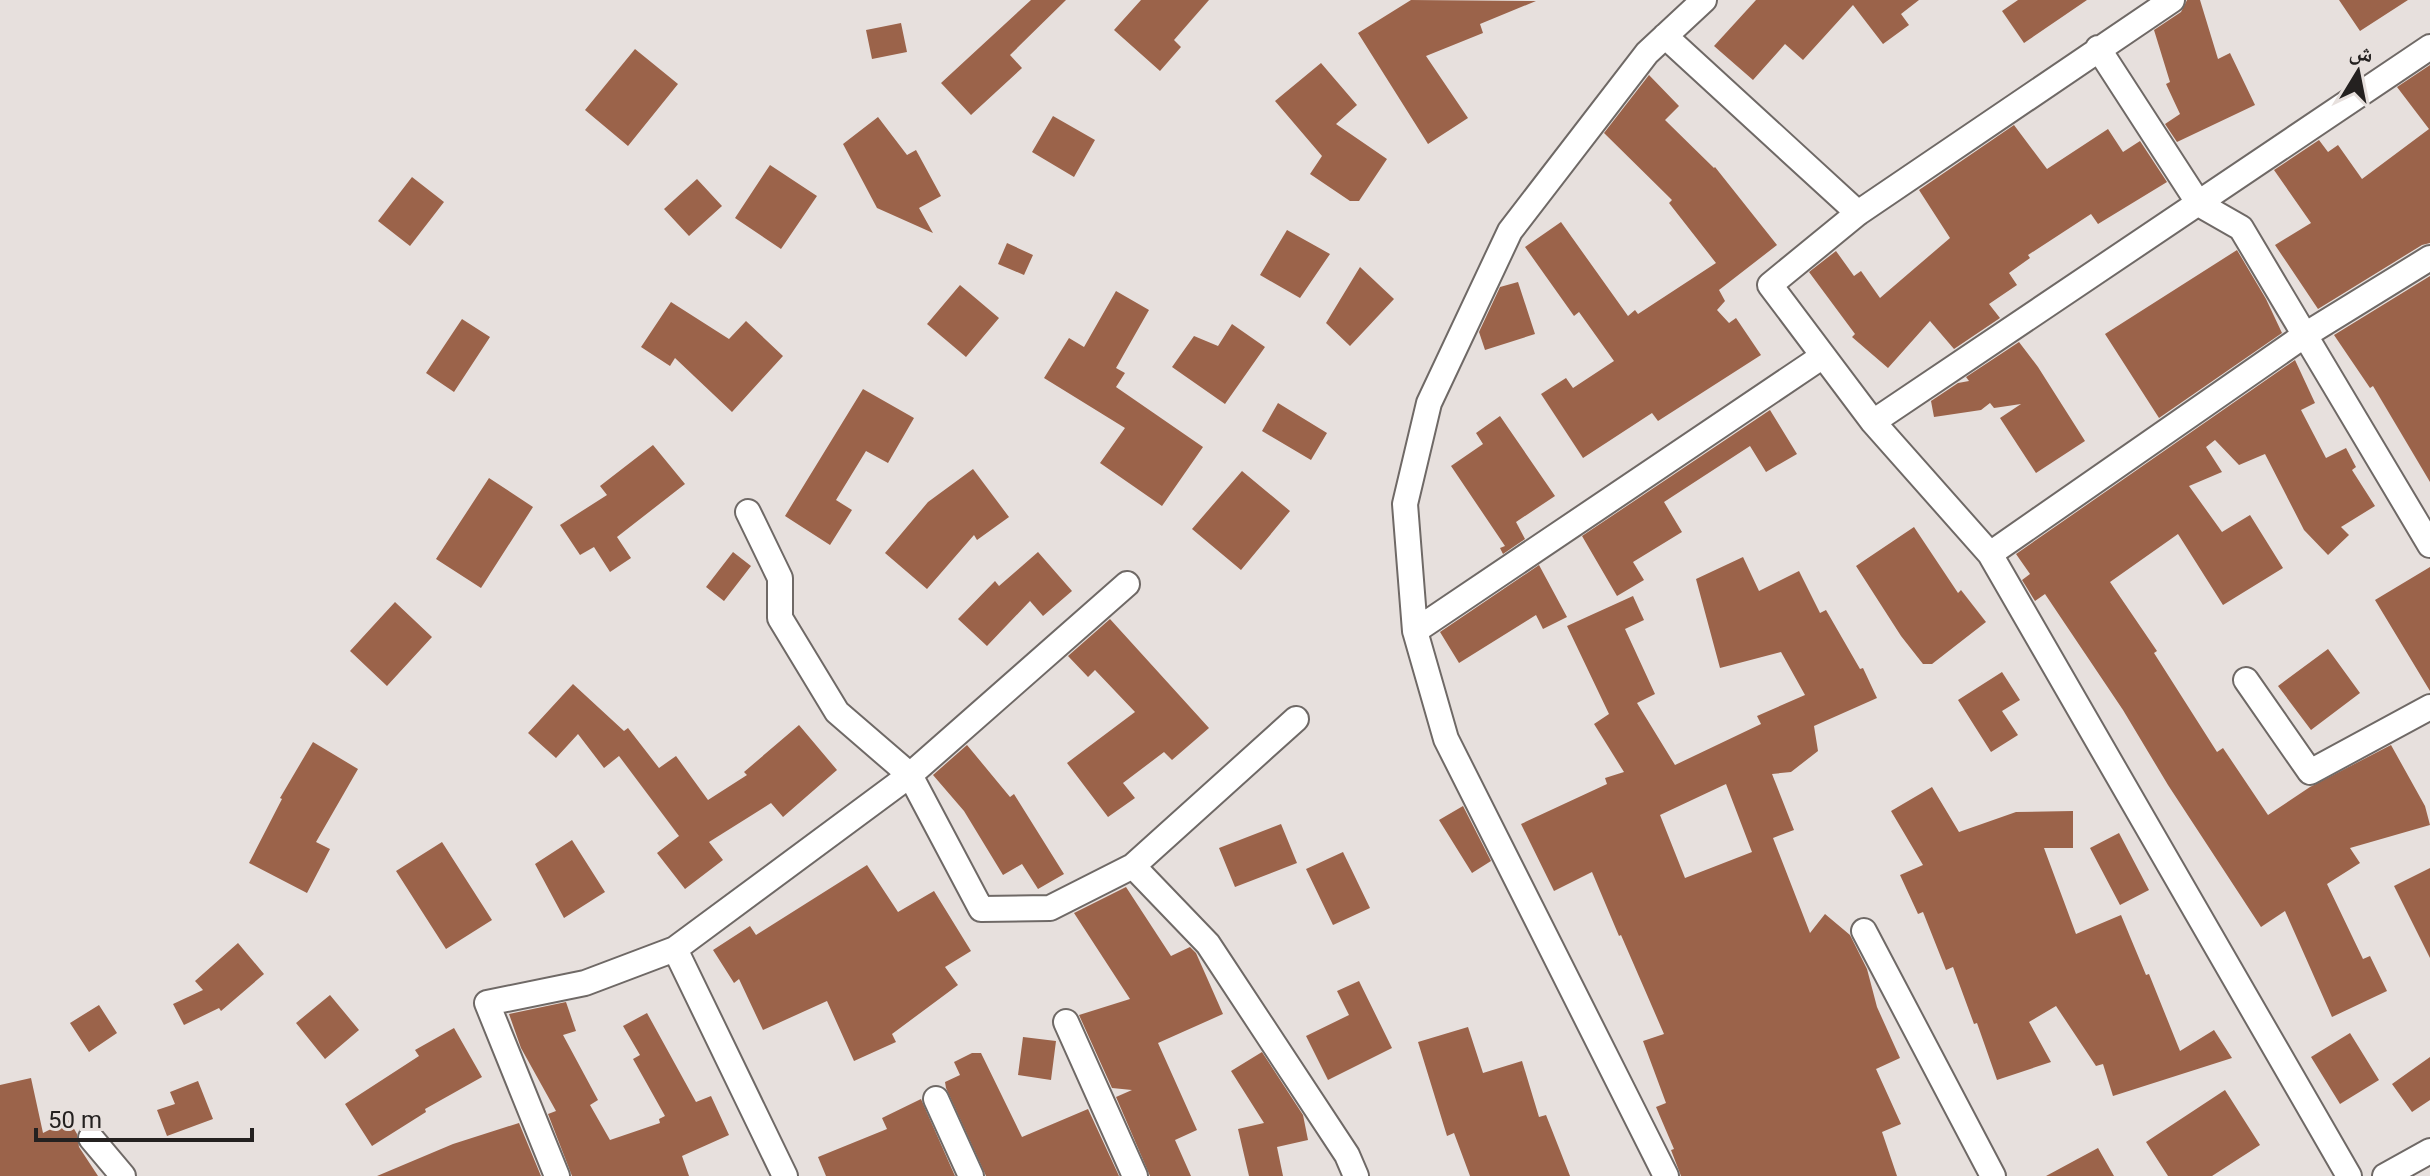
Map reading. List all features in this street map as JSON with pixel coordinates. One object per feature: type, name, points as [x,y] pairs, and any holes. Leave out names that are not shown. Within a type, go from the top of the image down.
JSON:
[{"type":"street","points":[[1666,1176],[1446,739],[1415,631],[1405,504],[1429,403],[1510,231],[1647,53],[1704,0]]},
{"type":"street","points":[[2172,0],[1858,213],[1770,285],[1873,422],[1990,554],[2349,1176]]},
{"type":"street","points":[[1665,36],[1858,213]]},
{"type":"street","points":[[1873,422],[2430,47]]},
{"type":"street","points":[[2098,48],[2199,204],[2241,228],[2427,535]]},
{"type":"street","points":[[1990,554],[2305,335],[2430,258]]},
{"type":"street","points":[[1415,631],[1823,356]]},
{"type":"street","points":[[748,512],[780,578],[780,618],[837,712],[910,775],[981,909],[1050,908],[1133,866],[1296,719]]},
{"type":"street","points":[[557,1176],[487,1003],[585,983],[675,949],[910,775],[1127,584]]},
{"type":"street","points":[[2246,680],[2310,772],[2430,707]]},
{"type":"street","points":[[1133,866],[1208,944],[1347,1155],[1356,1176]]},
{"type":"street","points":[[1864,931],[1993,1176]]},
{"type":"street","points":[[675,949],[785,1176]]},
{"type":"street","points":[[1066,1022],[1135,1176]]},
{"type":"street","points":[[936,1099],[971,1176]]},
{"type":"street","points":[[91,1138],[123,1176]]},
{"type":"street","points":[[2385,1176],[2430,1151]]},
{"type":"building","points":[[1031,0],[1066,0],[1010,55],[1022,68],[971,115],[941,83]]},
{"type":"building","points":[[1141,0],[1209,0],[1174,40],[1181,47],[1160,71],[1114,30]]},
{"type":"building","points":[[1411,0],[1536,1],[1480,24],[1483,33],[1426,56],[1468,118],[1428,144],[1358,33]]},
{"type":"building","points":[[1756,0],[1919,0],[1901,14],[1909,25],[1883,44],[1853,5],[1803,60],[1785,44],[1753,80],[1714,46]]},
{"type":"building","points":[[2018,0],[2087,0],[2024,43],[2002,11]]},
{"type":"building","points":[[2187,0],[2200,0],[2218,59],[2230,53],[2255,105],[2177,142],[2165,124],[2180,114],[2166,84],[2170,82],[2154,30],[2181,12]]},
{"type":"building","points":[[2339,0],[2408,0],[2360,31]]},
{"type":"building","points":[[901,23],[907,52],[872,59],[866,30]]},
{"type":"building","points":[[635,49],[678,84],[628,146],[585,110]]},
{"type":"building","points":[[1321,63],[1357,105],[1336,124],[1387,159],[1359,201],[1350,201],[1310,174],[1322,156],[1275,101]]},
{"type":"building","points":[[2430,65],[2430,243],[2318,309],[2275,245],[2311,223],[2274,170],[2319,140],[2328,152],[2338,145],[2362,179],[2429,129],[2397,87]]},
{"type":"building","points":[[1649,75],[1679,106],[1665,120],[1715,167],[1777,245],[1719,290],[1725,301],[1717,310],[1729,323],[1736,318],[1761,355],[1658,421],[1652,413],[1583,458],[1541,394],[1566,378],[1573,388],[1614,361],[1579,312],[1574,316],[1525,247],[1561,222],[1628,316],[1635,310],[1638,314],[1716,263],[1669,203],[1672,200],[1604,133]]},
{"type":"building","points":[[1053,116],[1095,140],[1074,177],[1032,152]]},
{"type":"building","points":[[878,117],[907,155],[916,150],[941,196],[919,208],[933,233],[877,208],[843,144]]},
{"type":"building","points":[[2014,125],[2047,169],[2108,129],[2123,152],[2140,141],[2167,182],[2098,224],[2091,214],[2028,255],[2030,258],[2009,273],[2017,285],[1989,304],[2000,318],[1954,349],[1930,321],[1888,368],[1852,337],[1855,334],[1809,272],[1836,251],[1854,276],[1861,271],[1880,298],[1950,238],[1919,190]]},
{"type":"building","points":[[770,165],[817,196],[781,249],[735,218]]},
{"type":"building","points":[[412,177],[444,202],[410,246],[378,221]]},
{"type":"building","points":[[697,179],[722,206],[689,236],[664,209]]},
{"type":"building","points":[[1287,230],[1330,254],[1300,298],[1260,275]]},
{"type":"building","points":[[1007,243],[1033,255],[1024,275],[998,264]]},
{"type":"building","points":[[2237,250],[2282,333],[2159,418],[2105,334]]},
{"type":"building","points":[[1360,267],[1394,299],[1350,346],[1326,323]]},
{"type":"building","points":[[2430,276],[2430,482],[2373,386],[2370,388],[2334,335]]},
{"type":"building","points":[[1518,282],[1535,334],[1485,350],[1479,332],[1500,287]]},
{"type":"building","points":[[960,285],[999,318],[966,357],[927,324]]},
{"type":"building","points":[[1116,291],[1149,310],[1116,368],[1125,373],[1116,387],[1203,447],[1162,506],[1100,463],[1125,428],[1044,378],[1069,338],[1084,347]]},
{"type":"building","points":[[671,302],[729,339],[746,321],[783,356],[732,412],[675,358],[670,366],[641,347]]},
{"type":"building","points":[[462,319],[490,337],[454,392],[426,373]]},
{"type":"building","points":[[1232,324],[1265,347],[1225,404],[1172,367],[1194,336],[1218,346]]},
{"type":"building","points":[[2019,342],[2085,441],[2036,473],[2000,418],[2021,404],[1994,408],[1990,403],[1981,410],[1934,417],[1931,401],[1958,383],[1969,381],[1966,377]]},
{"type":"building","points":[[2295,360],[2315,403],[2301,410],[2326,458],[2346,448],[2356,467],[2352,470],[2375,506],[2341,527],[2349,535],[2328,555],[2304,530],[2265,454],[2239,465],[2215,440],[2206,447],[2222,472],[2189,486],[2222,532],[2250,515],[2283,568],[2223,605],[2178,534],[2110,582],[2157,651],[2154,653],[2217,752],[2223,748],[2268,815],[2310,787],[2391,745],[2425,806],[2430,825],[2350,848],[2360,863],[2327,884],[2363,959],[2370,956],[2387,991],[2332,1017],[2285,911],[2261,927],[2045,594],[2035,601],[2022,580],[2030,574],[2016,554]]},
{"type":"building","points":[[863,389],[914,418],[888,463],[866,451],[836,500],[852,510],[830,545],[785,516]]},
{"type":"building","points":[[1278,403],[1327,433],[1311,460],[1262,431]]},
{"type":"building","points":[[1770,410],[1797,454],[1766,472],[1750,446],[1664,502],[1682,532],[1633,562],[1644,580],[1617,596],[1582,536]]},
{"type":"building","points":[[1500,416],[1555,496],[1516,522],[1525,539],[1503,554],[1500,548],[1505,546],[1451,466],[1483,444],[1476,433]]},
{"type":"building","points":[[653,445],[685,484],[617,537],[631,558],[610,572],[594,547],[580,555],[560,525],[607,495],[600,486]]},
{"type":"building","points":[[973,469],[1009,517],[977,540],[974,535],[927,589],[885,553],[928,502]]},
{"type":"building","points":[[1242,471],[1290,511],[1241,570],[1192,529]]},
{"type":"building","points":[[489,478],[533,507],[481,588],[436,559]]},
{"type":"building","points":[[1914,527],[1958,593],[1961,590],[1986,622],[1932,664],[1923,664],[1901,636],[1856,566]]},
{"type":"building","points":[[733,552],[751,566],[724,601],[706,587]]},
{"type":"building","points":[[1038,552],[1072,591],[1043,616],[1030,601],[987,646],[958,619],[995,581],[999,586]]},
{"type":"building","points":[[1743,557],[1759,591],[1799,571],[1820,613],[1826,610],[1860,669],[1863,668],[1877,698],[1814,726],[1818,751],[1791,772],[1772,774],[1794,830],[1773,838],[1810,933],[1825,914],[1850,935],[1867,969],[1877,1007],[1900,1058],[1876,1069],[1901,1124],[1882,1132],[1897,1176],[1681,1176],[1671,1150],[1674,1149],[1656,1107],[1666,1103],[1643,1041],[1664,1034],[1621,935],[1592,872],[1554,891],[1521,824],[1607,784],[1605,778],[1624,772],[1594,724],[1609,714],[1567,626],[1633,596],[1644,620],[1625,629],[1655,694],[1637,703],[1675,765],[1761,724],[1757,716],[1805,695],[1781,652],[1720,668],[1696,579]],"holes":[[[1726,784],[1752,852],[1685,878],[1660,815]]]},
{"type":"building","points":[[1539,565],[1567,617],[1543,629],[1536,615],[1459,663],[1440,632]]},
{"type":"building","points":[[2430,567],[2430,691],[2375,600]]},
{"type":"building","points":[[395,602],[432,637],[387,686],[350,651]]},
{"type":"building","points":[[1110,619],[1209,728],[1172,760],[1164,752],[1123,783],[1135,798],[1108,817],[1067,763],[1135,712],[1095,670],[1088,677],[1068,656]]},
{"type":"building","points":[[2328,649],[2360,693],[2311,730],[2278,686]]},
{"type":"building","points":[[2002,672],[2020,700],[2002,711],[2018,735],[1991,752],[1958,700]]},
{"type":"building","points":[[573,684],[624,731],[628,728],[659,768],[676,756],[708,800],[747,775],[744,772],[799,725],[837,770],[783,817],[771,803],[709,842],[723,860],[685,889],[657,853],[679,836],[619,756],[604,768],[578,734],[556,758],[528,733]]},
{"type":"building","points":[[313,742],[358,769],[316,842],[330,849],[307,893],[249,863],[280,798]]},
{"type":"building","points":[[967,745],[1010,797],[1014,794],[1064,874],[1038,889],[1022,864],[1003,875],[964,811],[933,775]]},
{"type":"building","points":[[1932,787],[1959,832],[2016,812],[2073,811],[2073,848],[2044,848],[2076,934],[2121,915],[2180,1051],[2214,1030],[2232,1058],[2113,1096],[2103,1064],[2096,1066],[2056,1006],[2029,1022],[2051,1062],[1997,1080],[1953,967],[1946,970],[1923,912],[1918,914],[1900,875],[1923,865],[1891,811]]},
{"type":"building","points":[[1463,806],[1491,861],[1472,873],[1439,820]]},
{"type":"building","points":[[1281,824],[1297,863],[1235,887],[1219,848]]},
{"type":"building","points":[[2119,833],[2149,890],[2120,905],[2090,848]]},
{"type":"building","points":[[572,840],[605,892],[564,918],[535,864]]},
{"type":"building","points":[[442,842],[492,920],[446,949],[396,871]]},
{"type":"building","points":[[1343,852],[1370,908],[1333,925],[1306,869]]},
{"type":"building","points":[[867,865],[898,912],[934,891],[971,951],[945,967],[958,985],[892,1034],[896,1042],[854,1061],[827,1001],[763,1030],[739,979],[734,983],[713,950],[750,926],[756,935]]},
{"type":"building","points":[[2430,868],[2430,958],[2394,886]]},
{"type":"building","points":[[1126,887],[1171,956],[1190,947],[1196,953],[1223,1014],[1158,1043],[1197,1130],[1175,1140],[1191,1176],[1150,1176],[1116,1097],[1132,1090],[1112,1088],[1079,1015],[1130,999],[1074,913]]},
{"type":"building","points":[[238,943],[264,974],[221,1011],[219,1008],[184,1025],[173,1004],[203,990],[195,981]]},
{"type":"building","points":[[1359,981],[1392,1048],[1328,1080],[1306,1036],[1349,1015],[1337,991]]},
{"type":"building","points":[[330,995],[359,1030],[325,1059],[296,1023]]},
{"type":"building","points":[[566,1002],[576,1031],[563,1035],[598,1100],[590,1105],[610,1140],[660,1123],[659,1119],[665,1116],[633,1059],[640,1055],[623,1026],[647,1013],[696,1102],[711,1096],[729,1135],[682,1156],[689,1176],[572,1176],[548,1114],[556,1111],[521,1048],[509,1014]]},
{"type":"building","points":[[99,1005],[117,1033],[89,1052],[70,1023]]},
{"type":"building","points":[[1468,1027],[1483,1073],[1522,1061],[1539,1117],[1546,1115],[1570,1176],[1470,1176],[1454,1133],[1447,1136],[1418,1042]]},
{"type":"building","points":[[454,1028],[482,1077],[425,1109],[426,1112],[372,1146],[345,1104],[419,1056],[415,1050]]},
{"type":"building","points":[[2350,1033],[2379,1080],[2340,1104],[2311,1057]]},
{"type":"building","points":[[1023,1037],[1056,1041],[1051,1080],[1018,1075]]},
{"type":"building","points":[[1262,1052],[1303,1115],[1308,1140],[1277,1147],[1283,1176],[1249,1176],[1238,1129],[1264,1123],[1231,1071]]},
{"type":"building","points":[[972,1053],[981,1053],[1022,1137],[1088,1109],[1119,1176],[986,1176],[945,1082],[960,1075],[954,1062]]},
{"type":"building","points":[[2430,1057],[2430,1100],[2412,1112],[2392,1084]]},
{"type":"building","points":[[31,1078],[43,1133],[69,1120],[77,1134],[79,1147],[98,1176],[0,1176],[0,1085]]},
{"type":"building","points":[[198,1081],[213,1119],[167,1136],[157,1110],[175,1104],[170,1092]]},
{"type":"building","points":[[2225,1090],[2260,1145],[2212,1176],[2168,1176],[2146,1142]]},
{"type":"building","points":[[921,1099],[955,1176],[826,1176],[818,1157],[887,1129],[882,1118]]},
{"type":"building","points":[[519,1123],[541,1176],[377,1176],[453,1144]]},
{"type":"building","points":[[2098,1148],[2114,1176],[2046,1176]]}]
